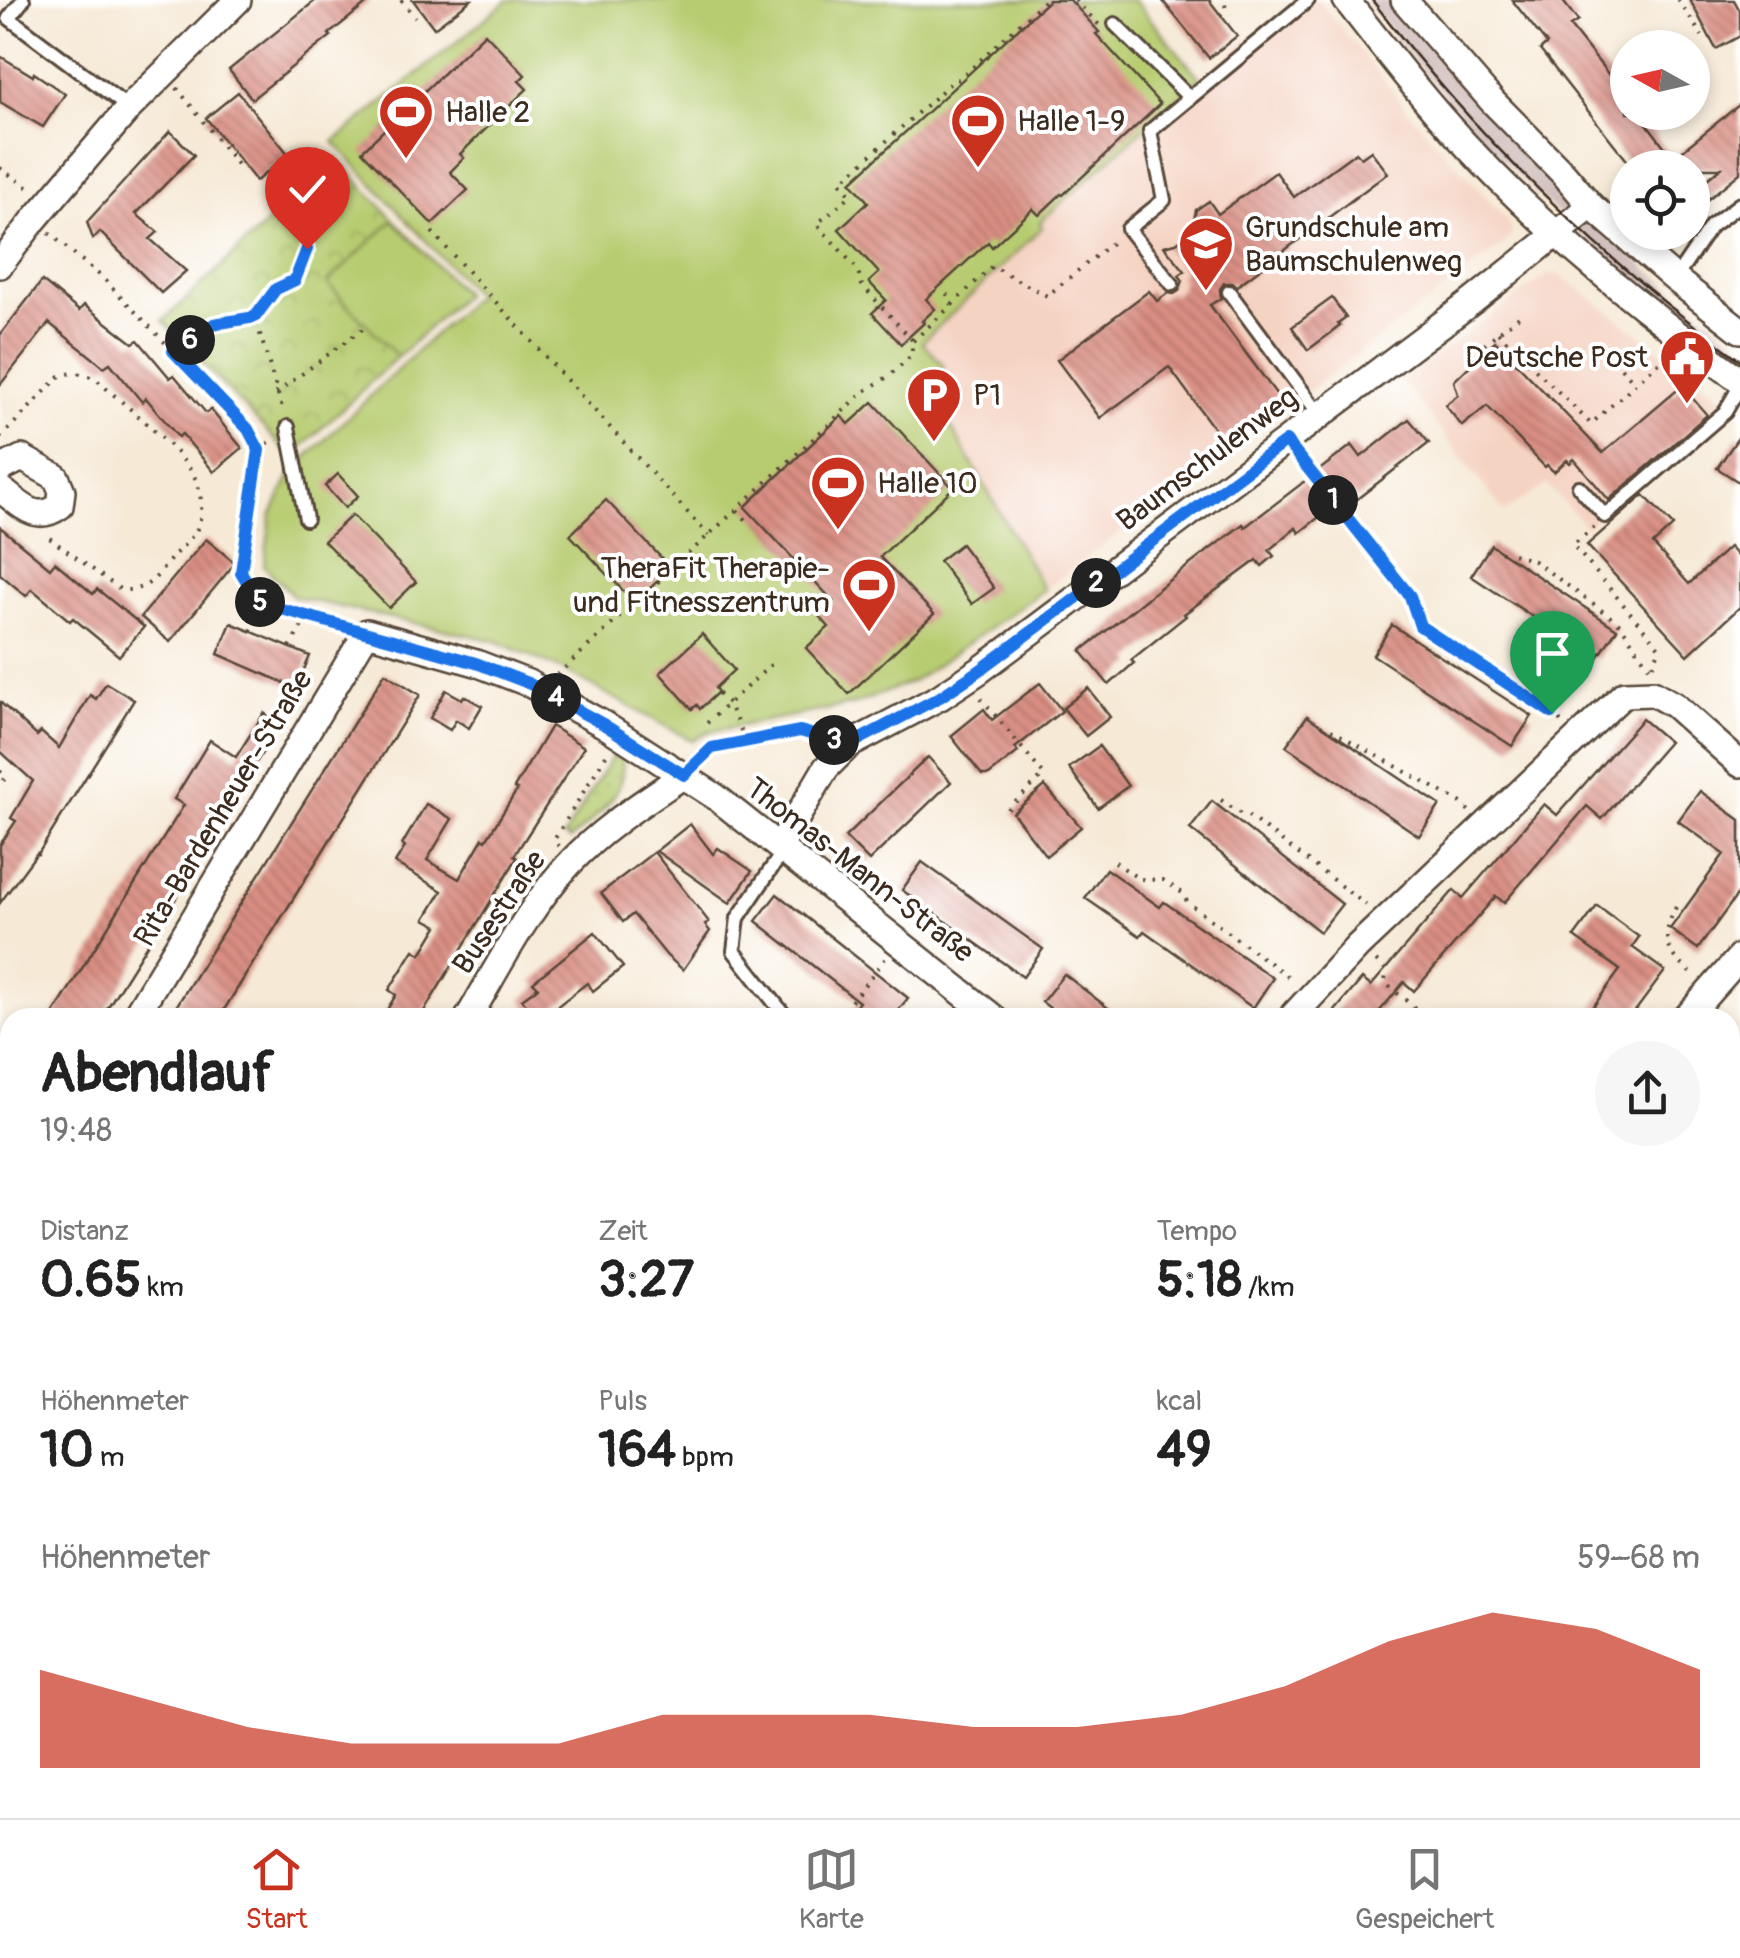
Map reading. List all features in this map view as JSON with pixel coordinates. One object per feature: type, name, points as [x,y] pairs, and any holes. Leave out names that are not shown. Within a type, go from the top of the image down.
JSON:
[{"type":"street","points":[[0,266],[129,108],[238,0]]},
{"type":"street","points":[[1346,0],[1461,140],[1557,234],[1740,383]]},
{"type":"street","points":[[1372,33],[1409,2],[1493,102],[1592,206],[1740,330]]},
{"type":"street","name":"Baumschulenweg","points":[[782,848],[826,768],[849,745],[940,697],[979,671],[1474,300],[1592,206]]},
{"type":"street","points":[[0,469],[22,458],[56,477],[62,491],[60,506],[49,514],[37,514],[0,489]]},
{"type":"street","name":"Thomas-Mann-Straße","points":[[367,632],[476,663],[540,690],[619,734],[684,775],[782,848],[982,1008]]},
{"type":"street","name":"Rita-Bardenheuer-Straße","points":[[140,1008],[367,632]]},
{"type":"street","points":[[1300,1008],[1386,920],[1624,694],[1653,694],[1674,704],[1740,764]]},
{"type":"street","name":"Busestraße","points":[[474,1008],[545,893],[570,862],[615,821],[684,775]]},
{"type":"street","points":[[1695,1008],[1740,957]]},
{"type":"lane","points":[[23,0],[9,18],[129,108]]},
{"type":"lane","points":[[1172,284],[1128,229],[1164,200],[1150,131],[1308,0]]},
{"type":"lane","points":[[1109,27],[1190,98]]},
{"type":"lane","points":[[1675,279],[1711,226],[1740,204]]},
{"type":"lane","points":[[1229,292],[1320,416]]},
{"type":"lane","points":[[1580,487],[1606,516],[1725,412],[1740,383]]},
{"type":"lane","points":[[288,427],[306,520]]},
{"type":"lane","points":[[780,1008],[734,951],[738,918],[782,848]]},
{"type":"path","points":[[401,0],[415,18]]},
{"type":"path","points":[[913,341],[861,284],[858,270],[817,224],[851,195],[841,182],[1045,0]]},
{"type":"path","points":[[1074,0],[1109,27]]},
{"type":"path","points":[[1220,15],[1226,9],[1224,0]]},
{"type":"path","points":[[1678,0],[1698,30]]},
{"type":"path","points":[[165,72],[240,167]]},
{"type":"path","points":[[0,168],[248,429],[259,450],[241,572],[260,603],[367,632]]},
{"type":"path","points":[[540,690],[865,391],[911,356],[913,341],[992,266],[1047,296],[1128,229]]},
{"type":"path","points":[[432,232],[709,536]]},
{"type":"path","points":[[173,351],[214,324],[255,317],[276,289],[295,280],[307,249]]},
{"type":"path","points":[[944,288],[952,305]]},
{"type":"path","points":[[1484,344],[1519,316]]},
{"type":"path","points":[[255,317],[288,427]]},
{"type":"path","points":[[276,393],[368,326]]},
{"type":"path","points":[[1498,332],[1591,424],[1684,339]]},
{"type":"path","points":[[1622,368],[1636,384]]},
{"type":"path","points":[[0,438],[60,376],[72,372],[85,374],[97,380],[173,450],[194,475],[202,497],[196,532],[145,587],[133,590],[120,590],[45,535],[37,514]]},
{"type":"path","points":[[1286,441],[1410,596],[1420,626],[1552,713],[1577,738]]},
{"type":"path","points":[[737,510],[750,526]]},
{"type":"path","points":[[1606,516],[1573,545],[1660,648],[1651,669]]},
{"type":"path","points":[[1513,554],[1534,561],[1620,624],[1674,704]]},
{"type":"path","points":[[251,631],[266,604]]},
{"type":"path","points":[[290,648],[308,616]]},
{"type":"path","points":[[707,723],[774,662]]},
{"type":"path","points":[[718,694],[728,703],[746,742]]},
{"type":"path","points":[[980,697],[1044,775],[1007,810]]},
{"type":"path","points":[[1331,730],[1460,802],[1486,826]]},
{"type":"path","points":[[684,775],[712,748],[800,731],[849,745]]},
{"type":"path","points":[[570,862],[554,840],[619,734]]},
{"type":"path","points":[[0,771],[6,778],[0,784]]},
{"type":"path","points":[[1221,800],[1247,815],[1386,920]]},
{"type":"path","points":[[1115,862],[1139,879],[1163,880],[1184,894],[1186,902],[1313,994]]},
{"type":"path","points":[[1676,907],[1666,927],[1672,956],[1711,990]]},
{"type":"path","points":[[846,1008],[898,940]]},
{"type":"path","points":[[1386,970],[1385,983],[1415,1008]]},
{"type":"shaded area","name":"Grundschule am Baumschulenweg","points":[[1296,0],[1318,0],[1426,132],[1507,220],[1512,233],[1504,244],[1044,590],[926,383],[922,342],[1042,228],[1039,222],[1169,103]]},
{"type":"shaded area","points":[[1366,0],[1390,0],[1484,112],[1610,239],[1610,250],[1624,250],[1740,344],[1740,365],[1659,304],[1535,193],[1404,49]]},
{"type":"shaded area","points":[[1550,273],[1561,275],[1729,402],[1586,527],[1547,484],[1504,512],[1402,380]]},
{"type":"green space","points":[[508,0],[1134,0],[1200,78],[1040,222],[1042,228],[922,342],[944,366],[926,383],[1044,590],[914,681],[855,704],[707,732],[693,741],[563,670],[496,641],[295,597],[264,566],[271,516],[293,470],[476,295],[334,142]]},
{"type":"green space","points":[[336,158],[464,294],[291,457],[163,321]]},
{"type":"green space","points":[[393,220],[464,294],[398,357],[327,283]]},
{"type":"green space","points":[[613,755],[622,760],[614,795],[570,840],[564,836]]},
{"type":"building","points":[[316,0],[371,0],[252,99],[229,70]]},
{"type":"building","points":[[413,0],[471,0],[434,28]]},
{"type":"building","name":"Halle 1-9","points":[[1049,0],[1070,0],[1160,104],[1039,215],[1033,209],[992,247],[988,242],[926,299],[935,309],[901,344],[872,313],[886,300],[869,282],[879,273],[839,229],[868,202],[851,182]]},
{"type":"building","points":[[1162,0],[1209,0],[1237,36],[1209,58]]},
{"type":"building","points":[[1512,0],[1562,0],[1578,21],[1570,26],[1610,76],[1610,130],[1652,130],[1667,150],[1619,150],[1540,50],[1547,44]]},
{"type":"building","points":[[1690,0],[1734,0],[1740,11],[1740,36],[1716,49],[1710,30],[1706,30]]},
{"type":"building","points":[[485,33],[525,75],[519,81],[527,89],[460,154],[464,158],[450,172],[468,190],[432,224],[362,151]]},
{"type":"building","points":[[0,56],[65,94],[43,127],[0,102]]},
{"type":"building","points":[[238,92],[289,155],[256,181],[206,118]]},
{"type":"building","points":[[1740,104],[1740,173],[1710,197],[1710,177],[1721,168],[1710,168],[1710,150],[1683,150]]},
{"type":"building","points":[[170,131],[194,155],[136,214],[158,232],[150,239],[186,271],[161,293],[100,232],[93,239],[87,222]]},
{"type":"building","points":[[1371,151],[1388,173],[1237,286],[1224,283],[1221,298],[1210,305],[1280,399],[1223,441],[1169,367],[1100,418],[1057,360],[1149,291],[1157,301],[1179,291],[1183,281],[1179,275],[1185,271],[1164,246],[1188,235],[1196,210],[1209,201],[1218,214],[1276,172],[1294,197],[1356,152],[1361,158]]},
{"type":"building","points":[[42,281],[79,311],[84,305],[133,343],[138,340],[206,413],[211,410],[242,448],[214,472],[146,398],[142,402],[110,363],[104,367],[49,323],[0,385],[0,335]]},
{"type":"building","points":[[1332,298],[1346,318],[1308,350],[1292,327]]},
{"type":"building","points":[[1495,341],[1603,453],[1682,386],[1707,415],[1609,500],[1574,459],[1554,472],[1545,467],[1487,406],[1462,426],[1445,405],[1458,395],[1454,381]]},
{"type":"building","name":"Halle 10","points":[[873,402],[953,488],[880,557],[934,614],[849,694],[806,648],[829,627],[818,615],[833,601],[745,507],[841,416],[849,424]]},
{"type":"building","points":[[1409,419],[1429,443],[1357,499],[1347,495],[1299,533],[1296,528],[1269,550],[1274,556],[1262,566],[1257,560],[1184,614],[1131,660],[1134,663],[1109,685],[1081,651],[1243,524],[1245,527],[1352,445],[1361,457]]},
{"type":"building","points":[[1740,435],[1740,483],[1717,468]]},
{"type":"building","points":[[338,474],[358,496],[345,508],[325,486]]},
{"type":"building","points":[[1644,495],[1673,526],[1653,544],[1689,584],[1729,547],[1740,559],[1740,607],[1688,655],[1587,545]]},
{"type":"building","points":[[606,500],[671,568],[635,603],[570,535]]},
{"type":"building","points":[[352,515],[416,582],[389,608],[324,541]]},
{"type":"building","points":[[0,527],[50,568],[55,562],[93,594],[97,589],[144,627],[119,656],[32,589],[26,596],[0,574]]},
{"type":"building","points":[[206,539],[235,563],[170,642],[141,617]]},
{"type":"building","points":[[961,544],[994,588],[972,604],[939,561]]},
{"type":"building","points":[[1491,545],[1617,629],[1597,659],[1471,576]]},
{"type":"building","points":[[231,623],[310,656],[296,688],[218,654]]},
{"type":"building","points":[[1392,625],[1532,716],[1512,746],[1373,655]]},
{"type":"building","points":[[702,634],[734,670],[700,709],[697,705],[692,709],[660,673]]},
{"type":"building","points":[[385,673],[420,695],[225,1008],[175,1008]]},
{"type":"building","points":[[106,683],[134,700],[38,854],[0,903],[0,845],[16,821],[11,818],[33,781],[0,751],[0,702],[37,736],[41,732],[59,748],[90,695],[96,699]]},
{"type":"building","points":[[1040,683],[1062,711],[1015,748],[1018,752],[989,775],[982,775],[951,736],[984,709],[992,720]]},
{"type":"building","points":[[1088,688],[1110,717],[1086,736],[1063,708]]},
{"type":"building","points":[[446,690],[482,706],[469,728],[456,720],[450,730],[430,718]]},
{"type":"building","points":[[264,713],[280,724],[205,841],[210,844],[107,1008],[57,1008],[184,805],[174,799],[210,740],[236,757]]},
{"type":"building","points":[[1307,716],[1440,805],[1419,836],[1286,746]]},
{"type":"building","points":[[1642,719],[1669,742],[1602,819],[1587,806],[1504,903],[1496,896],[1414,991],[1404,982],[1382,1008],[1337,1008],[1362,979],[1371,986],[1454,890],[1463,898],[1544,804],[1557,815]]},
{"type":"building","points":[[551,726],[584,747],[514,856],[517,858],[426,1008],[388,1008],[396,995],[389,990],[414,950],[421,954],[438,926],[425,919],[442,891],[395,863],[405,847],[402,845],[426,804],[452,819],[427,860],[459,879],[517,790],[514,788]]},
{"type":"building","points":[[1099,746],[1128,786],[1098,808],[1069,768]]},
{"type":"building","points":[[928,757],[951,782],[869,861],[845,837]]},
{"type":"building","points":[[1045,786],[1081,827],[1046,856],[1013,813]]},
{"type":"building","points":[[1700,791],[1740,820],[1740,891],[1698,949],[1670,929],[1724,854],[1678,821]]},
{"type":"building","points":[[1212,801],[1342,904],[1320,932],[1190,829]]},
{"type":"building","points":[[690,824],[713,854],[718,848],[752,871],[730,903],[656,851]]},
{"type":"building","points":[[654,852],[709,922],[705,925],[710,931],[683,970],[633,914],[623,922],[601,893]]},
{"type":"building","points":[[922,862],[1043,949],[1023,977],[902,890]]},
{"type":"building","points":[[1106,869],[1160,907],[1164,902],[1273,978],[1253,1008],[1144,931],[1140,936],[1085,898]]},
{"type":"building","points":[[777,894],[908,998],[900,1008],[854,1008],[859,1002],[756,921]]},
{"type":"building","points":[[1597,906],[1639,937],[1632,947],[1665,971],[1637,1008],[1592,1008],[1620,970],[1574,937]]},
{"type":"building","points":[[595,932],[623,967],[593,991],[587,983],[555,1008],[529,1008],[522,999],[538,987],[533,982]]},
{"type":"building","points":[[1064,974],[1108,1008],[1050,1008],[1042,1002]]},
{"type":"tram line","points":[[1372,0],[1454,100],[1543,193],[1638,280],[1740,360]]},
{"type":"place","name":"Halle 2","points":[[406,161]]},
{"type":"place","name":"Halle 1-9","points":[[978,170]]},
{"type":"place","name":"Grundschule am Baumschulenweg","points":[[1206,293]]},
{"type":"place","name":"Deutsche Post","points":[[1687,406]]},
{"type":"place","name":"P1","points":[[934,444]]},
{"type":"place","name":"Halle 10","points":[[838,532]]},
{"type":"place","name":"TheraFit Therapie- und Fitnesszentrum","points":[[869,634]]},
{"type":"route","points":[[307,249],[295,280],[276,289],[255,317],[214,324],[173,351],[248,429],[259,450],[241,572],[260,603],[476,663],[528,683],[684,775],[712,748],[800,731],[849,745],[940,697],[1286,441],[1410,596],[1420,626],[1552,713]]}]
